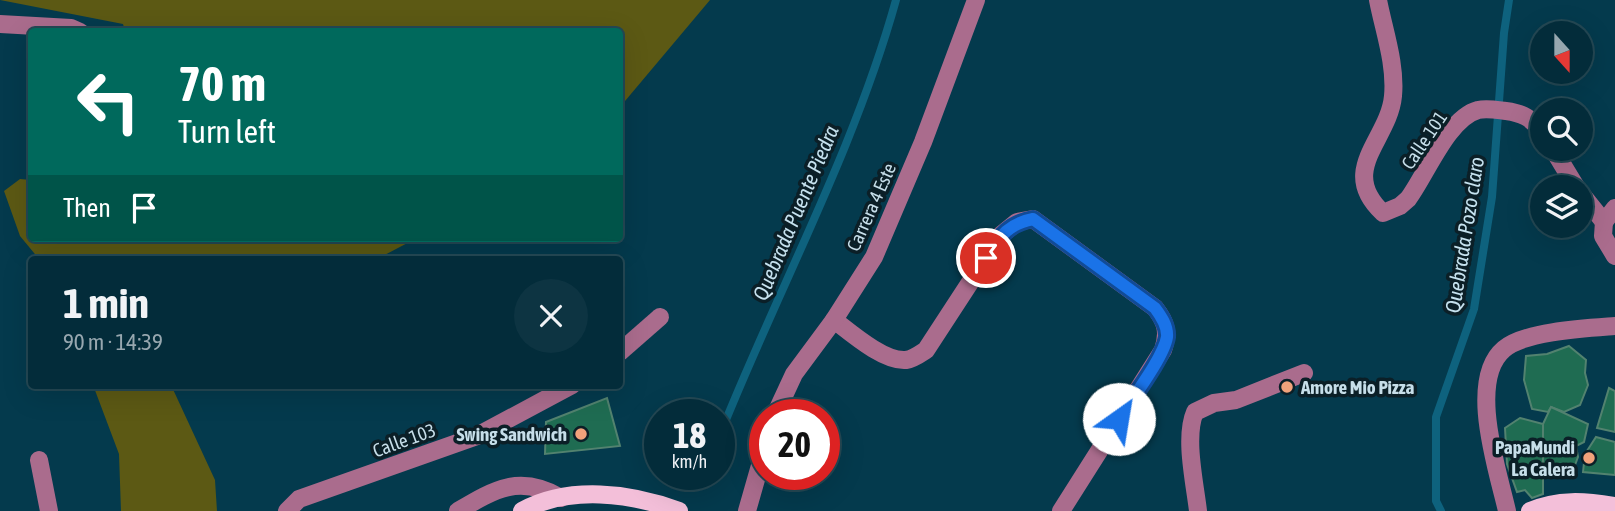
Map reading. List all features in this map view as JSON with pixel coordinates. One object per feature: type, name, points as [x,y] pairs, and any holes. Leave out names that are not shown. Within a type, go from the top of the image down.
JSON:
[{"type":"main road","points":[[522,511],[561,498],[594,494],[621,496],[679,511]]},
{"type":"main road","points":[[1530,511],[1549,504],[1573,501],[1615,506]]},
{"type":"street","name":"Carrera 4 Este","points":[[782,399],[794,374],[862,278],[883,237],[923,142],[976,0]]},
{"type":"street","name":"Calle 101","points":[[1378,0],[1393,73],[1393,96],[1389,115],[1363,167],[1372,202],[1383,213],[1401,206],[1408,199],[1461,119],[1477,110],[1492,110],[1515,112],[1530,120]]},
{"type":"street","points":[[0,24],[71,28]]},
{"type":"street","points":[[1593,202],[1609,215],[1604,236],[1615,256]]},
{"type":"street","points":[[834,320],[865,343],[894,359],[908,360],[926,350],[1001,235],[1017,222],[1033,219],[1155,308],[1164,320],[1167,336],[1163,350],[1061,511]]},
{"type":"street","points":[[623,349],[660,317]]},
{"type":"street","points":[[1507,511],[1485,412],[1486,390],[1492,366],[1504,349],[1528,338],[1615,326]]},
{"type":"street","points":[[1198,511],[1192,467],[1191,429],[1195,412],[1214,403],[1236,400],[1304,373]]},
{"type":"street","name":"Calle 103","points":[[287,511],[299,499],[477,436],[565,389]]},
{"type":"street","points":[[39,460],[49,511]]},
{"type":"street","points":[[458,511],[493,491],[508,486],[545,488],[561,498]]},
{"type":"street","points":[[747,511],[753,490]]},
{"type":"shaded area","points":[[0,0],[710,0],[623,103],[623,28],[124,28],[123,24]]},
{"type":"shaded area","points":[[20,179],[28,180],[28,242],[409,242],[383,256],[37,256],[20,236],[4,191]]},
{"type":"shaded area","points":[[95,389],[173,389],[215,480],[217,511],[121,511],[119,454]]},
{"type":"building","points":[[1569,346],[1586,360],[1588,385],[1580,405],[1564,412],[1551,407],[1548,412],[1532,409],[1524,380],[1526,356],[1547,354]]},
{"type":"building","points":[[1609,388],[1615,391],[1615,432],[1597,428]]},
{"type":"building","name":"Swing Sandwich","points":[[607,398],[620,446],[545,454],[546,422]]},
{"type":"building","points":[[1551,407],[1588,424],[1584,442],[1576,446],[1578,457],[1572,473],[1561,474],[1561,467],[1543,464],[1543,424]]},
{"type":"building","points":[[1520,418],[1543,424],[1543,494],[1532,498],[1525,490],[1517,492],[1507,464],[1505,428]]},
{"type":"building","points":[[1596,437],[1615,442],[1615,475],[1583,472],[1585,454]]},
{"type":"waterway","name":"Quebrada Puente Piedra","points":[[735,399],[837,166],[879,56],[896,0]]},
{"type":"waterway","name":"Quebrada Pozo claro","points":[[1441,511],[1436,501],[1436,417],[1474,309],[1492,197],[1504,33],[1509,0]]},
{"type":"place","name":"Amore Mio Pizza","points":[[1287,387]]},
{"type":"place","name":"Swing Sandwich","points":[[581,434]]},
{"type":"place","name":"PapaMundi La Calera","points":[[1589,458]]},
{"type":"route","points":[[986,258],[1001,235],[1017,222],[1033,219],[1155,308],[1164,320],[1167,336],[1163,350],[1119,419]]}]
